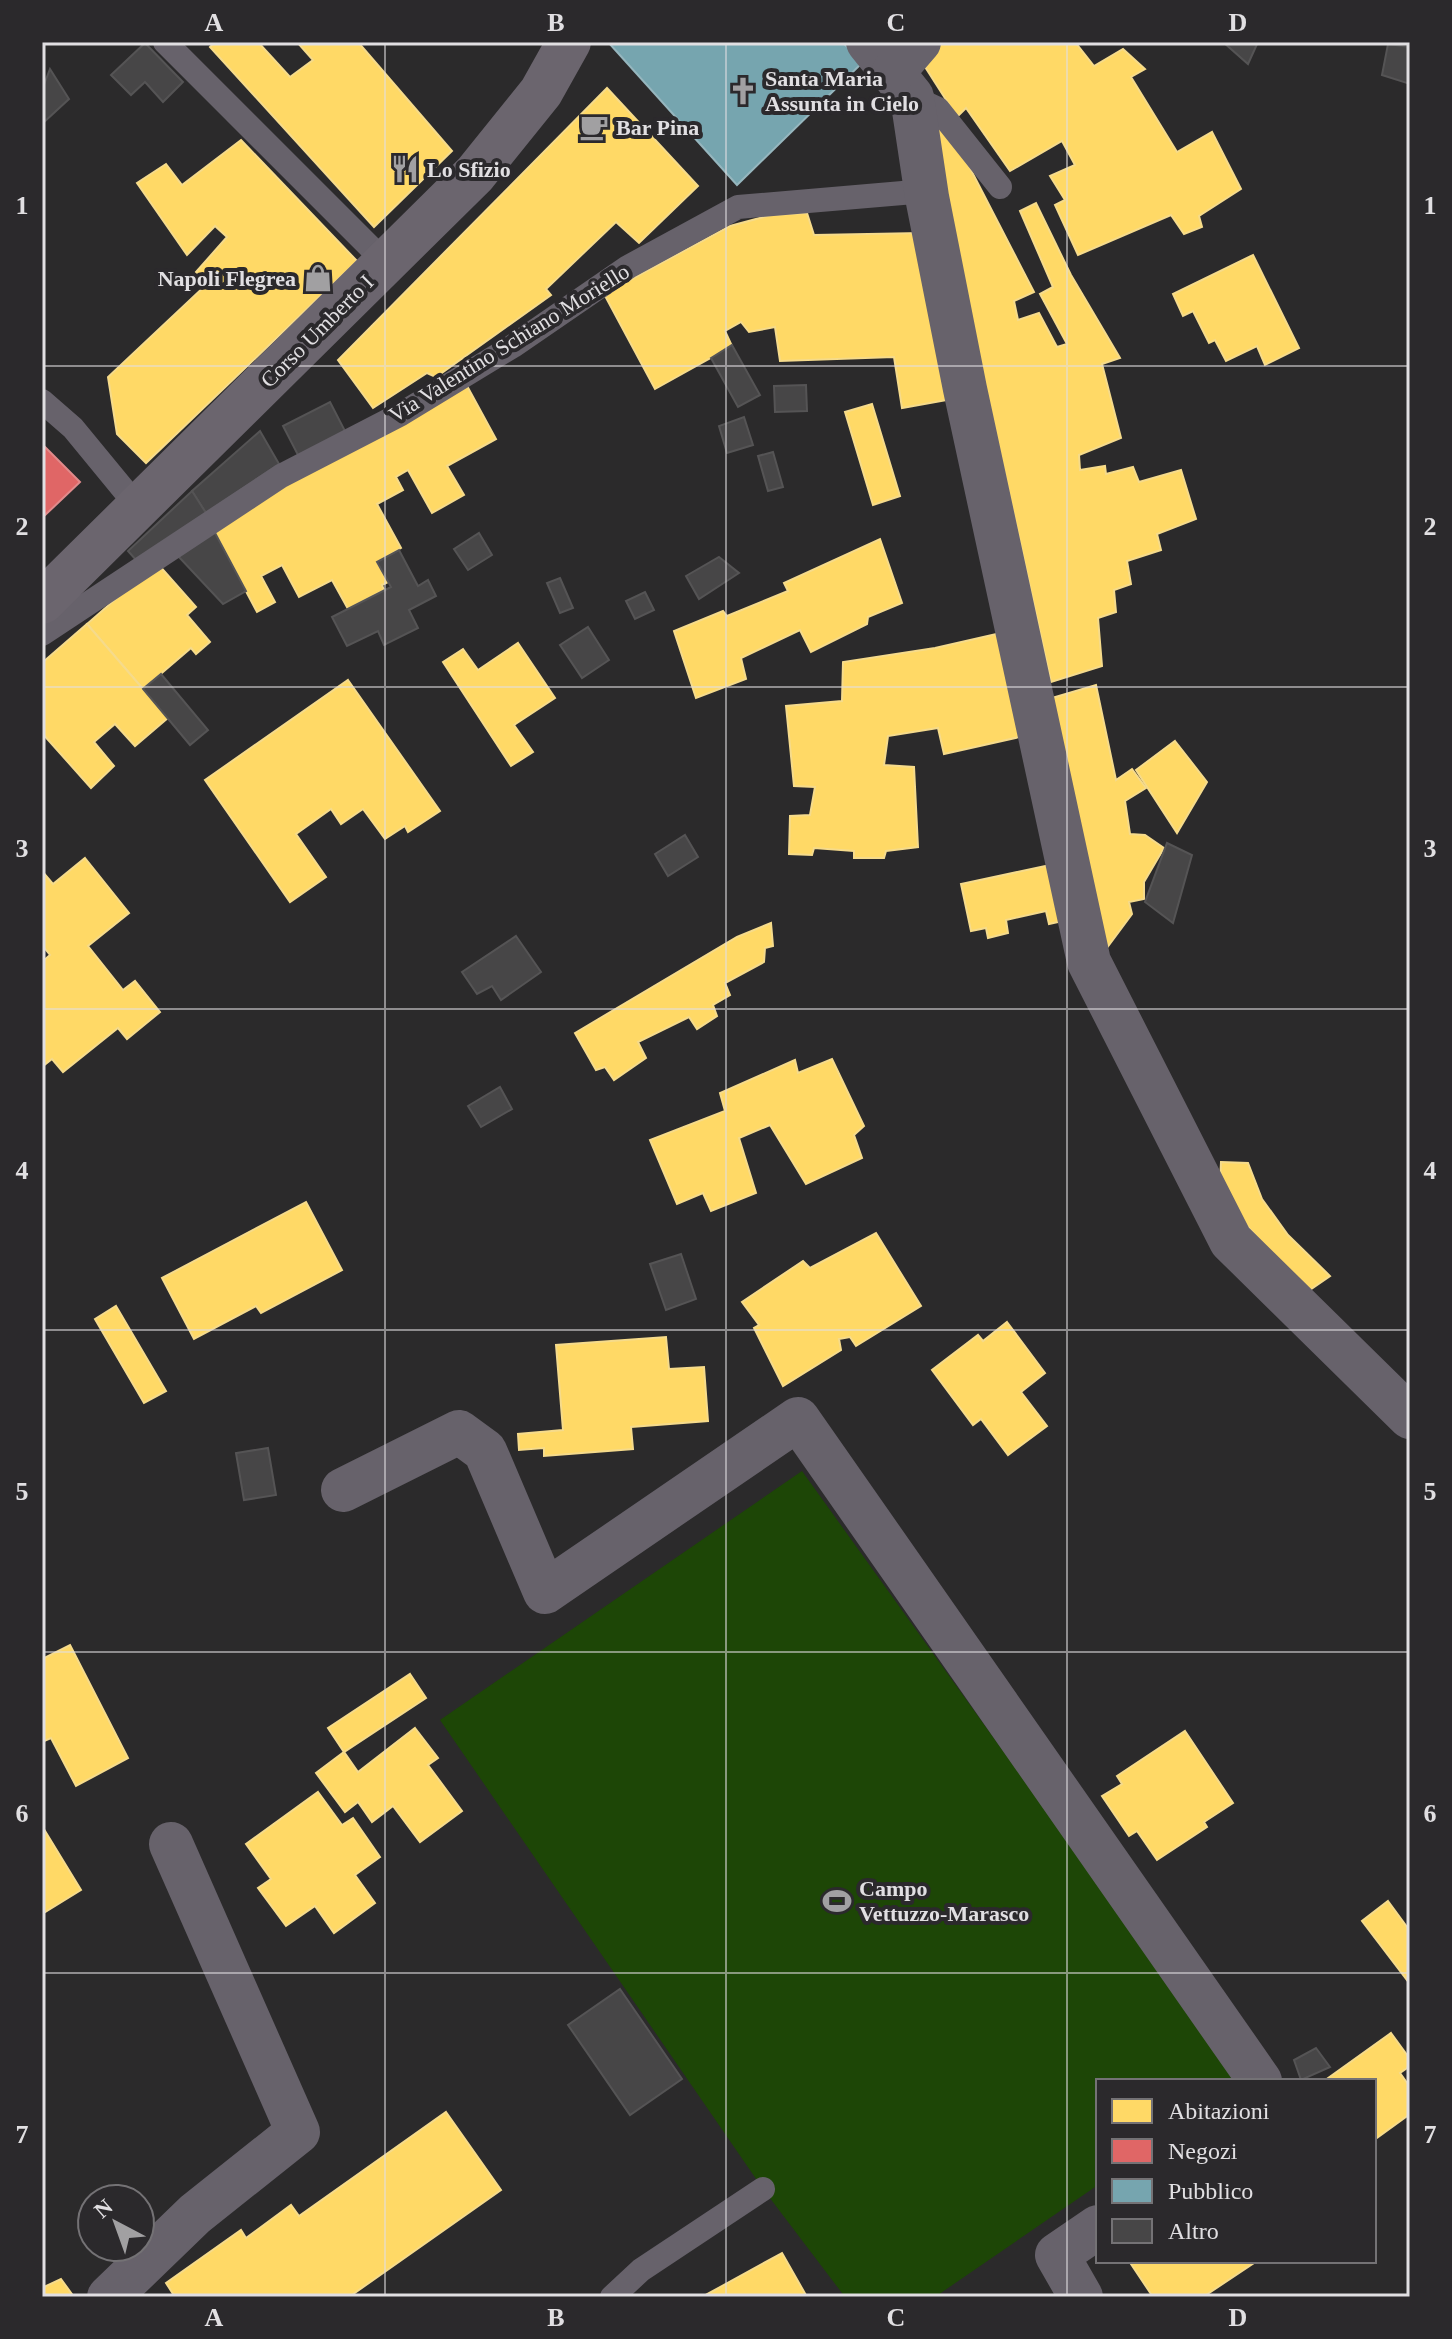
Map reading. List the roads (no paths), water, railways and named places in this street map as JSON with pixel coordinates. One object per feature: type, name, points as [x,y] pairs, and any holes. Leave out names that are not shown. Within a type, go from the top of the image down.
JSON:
[{"type":"street","name":"Corso Umberto I","points":[[42,602],[475,174],[541,92],[569,42]]},
{"type":"street","points":[[898,63],[1089,962],[1231,1241],[1410,1417]]},
{"type":"street","points":[[343,1490],[459,1432],[485,1451],[545,1592],[798,1419],[1259,2079]]},
{"type":"street","points":[[109,2297],[195,2214],[298,2132],[171,1844]]},
{"type":"street","points":[[1081,2297],[1057,2255],[1096,2228]]},
{"type":"lane","points":[[165,42],[386,263]]},
{"type":"lane","points":[[898,63],[1000,187]]},
{"type":"lane","name":"Via Valentino Schiano Moriello","points":[[42,634],[281,476],[401,414],[513,346],[628,267],[738,207],[926,191]]},
{"type":"lane","points":[[42,401],[73,428],[138,507]]},
{"type":"lane","points":[[612,2297],[641,2270],[763,2189]]},
{"type":"place","name":"Santa Maria Assunta in Cielo","points":[[743,91]]},
{"type":"place","name":"Bar Pina","points":[[594,127]]},
{"type":"place","name":"Lo Sfizio","points":[[405,169]]},
{"type":"place","name":"Napoli Flegrea","points":[[318,278]]},
{"type":"place","name":"Campo Vettuzzo-Marasco","points":[[837,1901]]}]
